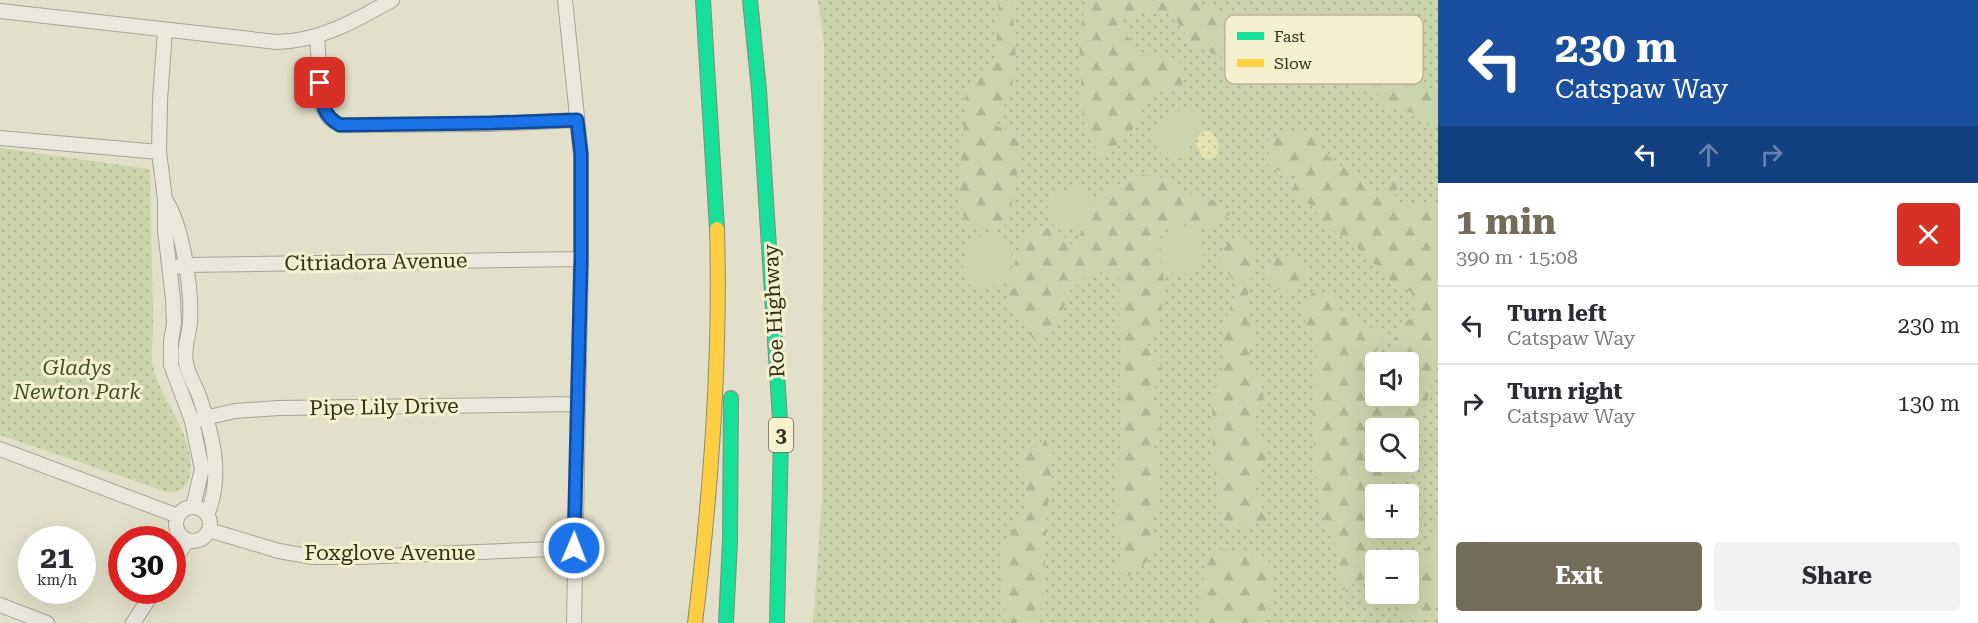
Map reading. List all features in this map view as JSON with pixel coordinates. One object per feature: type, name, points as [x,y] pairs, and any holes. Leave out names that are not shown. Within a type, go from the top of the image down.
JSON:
[{"type":"highway","points":[[695,623],[706,531],[714,432],[718,335],[718,236],[703,0]]},
{"type":"highway","name":"Roe Highway","points":[[709,0],[725,187],[731,348]]},
{"type":"highway","name":"Roe Highway","points":[[750,0],[759,90],[781,435],[777,623]]},
{"type":"highway","points":[[726,623],[730,541],[731,382]]},
{"type":"highway","points":[[781,435],[787,623]]},
{"type":"street","points":[[0,11],[277,42],[298,42],[334,30],[392,0]]},
{"type":"street","points":[[565,0],[581,154],[574,623]]},
{"type":"street","points":[[165,30],[159,152],[165,199],[165,230],[171,268],[174,324],[171,365],[192,421],[202,469],[193,507]]},
{"type":"street","points":[[316,37],[322,106],[329,118],[340,125],[577,120]]},
{"type":"street","points":[[0,138],[159,152]]},
{"type":"street","points":[[165,199],[172,210],[186,265],[190,322],[185,351],[186,364],[206,417],[216,468],[216,488],[207,514],[210,525],[208,530],[202,538],[195,541],[188,540],[177,530],[178,516],[187,508],[199,508],[207,514]]},
{"type":"street","name":"Citriadora Avenue","points":[[171,268],[186,265],[581,259]]},
{"type":"street","name":"Pipe Lily Drive","points":[[192,421],[235,411],[279,408],[577,404]]},
{"type":"street","points":[[0,449],[178,516]]},
{"type":"street","name":"Foxglove Avenue","points":[[208,530],[279,551],[313,557],[360,558],[574,548]]},
{"type":"street","points":[[134,623],[146,604]]},
{"type":"street","points":[[0,605],[47,623]]},
{"type":"green space","points":[[818,0],[1438,0],[1438,623],[813,623],[822,499],[824,44]]},
{"type":"green space","points":[[999,0],[1012,0],[1016,57],[1012,87],[996,126],[1020,133],[1017,178],[1008,223],[999,229],[968,226],[958,201],[966,90],[995,67]]},
{"type":"green space","points":[[1083,0],[1193,0],[1228,15],[1225,15],[1224,58],[1193,46],[1172,14],[1141,13],[1120,22],[1138,55],[1179,58],[1183,89],[1151,94],[1130,134],[1101,159],[1083,121],[1079,39],[1085,3]]},
{"type":"green space","points":[[1346,84],[1408,84],[1429,88],[1438,93],[1438,128],[1428,126],[1422,114],[1387,109],[1380,94],[1348,87]]},
{"type":"green space","points":[[1187,108],[1200,116],[1201,129],[1184,156],[1171,159],[1160,152],[1156,146],[1154,132],[1160,121]]},
{"type":"green space","points":[[1295,130],[1320,130],[1321,150],[1378,194],[1389,178],[1400,178],[1394,198],[1414,211],[1423,201],[1438,210],[1438,365],[1419,426],[1419,418],[1365,418],[1365,472],[1405,472],[1401,484],[1365,484],[1365,538],[1381,538],[1376,550],[1365,550],[1365,578],[1341,591],[1337,548],[1319,507],[1312,421],[1318,349],[1302,313],[1312,293],[1333,292],[1340,315],[1356,310],[1361,327],[1384,328],[1383,345],[1375,352],[1365,352],[1365,361],[1362,364],[1365,369],[1365,406],[1419,406],[1419,352],[1393,352],[1398,324],[1418,316],[1411,292],[1383,276],[1384,268],[1366,260],[1354,242],[1321,224],[1315,207],[1291,194],[1297,177],[1269,167],[1269,140]]},
{"type":"green space","name":"Gladys Newton Park","points":[[0,148],[150,169],[152,362],[157,380],[188,447],[191,461],[190,475],[187,484],[181,490],[164,491],[0,435]]},
{"type":"green space","points":[[1139,174],[1167,178],[1184,193],[1216,201],[1231,213],[1209,229],[1199,230],[1184,224],[1162,229],[1158,251],[1164,280],[1160,324],[1143,341],[1163,359],[1152,396],[1162,423],[1154,444],[1159,471],[1156,506],[1151,524],[1158,549],[1135,574],[1116,579],[1123,546],[1116,525],[1121,424],[1119,387],[1122,357],[1119,328],[1119,277],[1094,271],[1071,290],[1055,328],[1035,341],[1007,302],[1009,280],[1027,229],[1054,227],[1068,240],[1070,254],[1093,208],[1111,188]]},
{"type":"green space","points":[[1077,186],[1090,196],[1088,219],[1078,228],[1054,227],[1047,208],[1052,195]]},
{"type":"green space","points":[[1177,226],[1192,228],[1202,241],[1203,257],[1191,272],[1176,275],[1161,265],[1161,253],[1166,233]]},
{"type":"green space","points":[[993,235],[1009,242],[1010,270],[1001,282],[974,289],[966,279],[963,270],[968,247],[982,236]]},
{"type":"green space","points":[[1234,237],[1256,251],[1247,300],[1255,339],[1247,360],[1265,392],[1253,423],[1270,448],[1254,487],[1268,521],[1234,528],[1222,518],[1213,466],[1212,398],[1224,362],[1221,336],[1237,287],[1220,261],[1225,247]]},
{"type":"green space","points":[[1280,254],[1299,258],[1308,273],[1296,294],[1272,287],[1262,273]]},
{"type":"green space","points":[[1045,439],[1053,453],[1043,603],[1036,623],[1006,623],[999,557],[1029,499],[1018,460]]},
{"type":"green space","points":[[1438,522],[1438,603],[1432,615],[1417,623],[1395,608],[1399,604],[1419,604],[1419,558],[1428,547]]},
{"type":"green space","points":[[1221,549],[1268,557],[1273,582],[1267,623],[1198,623],[1206,562]]},
{"type":"sand","points":[[1204,131],[1213,133],[1218,142],[1216,157],[1207,160],[1203,158],[1196,144],[1198,136]]},
{"type":"traffic: fast","points":[[703,0],[717,229]]},
{"type":"traffic: fast","points":[[750,0],[759,90],[781,435],[777,623]]},
{"type":"traffic: fast","points":[[726,623],[730,541],[731,398]]},
{"type":"traffic: slow","points":[[695,623],[714,427],[718,328],[717,229]]},
{"type":"route","points":[[320,83],[322,106],[329,118],[340,125],[577,120],[581,154],[581,259],[574,548]]}]
